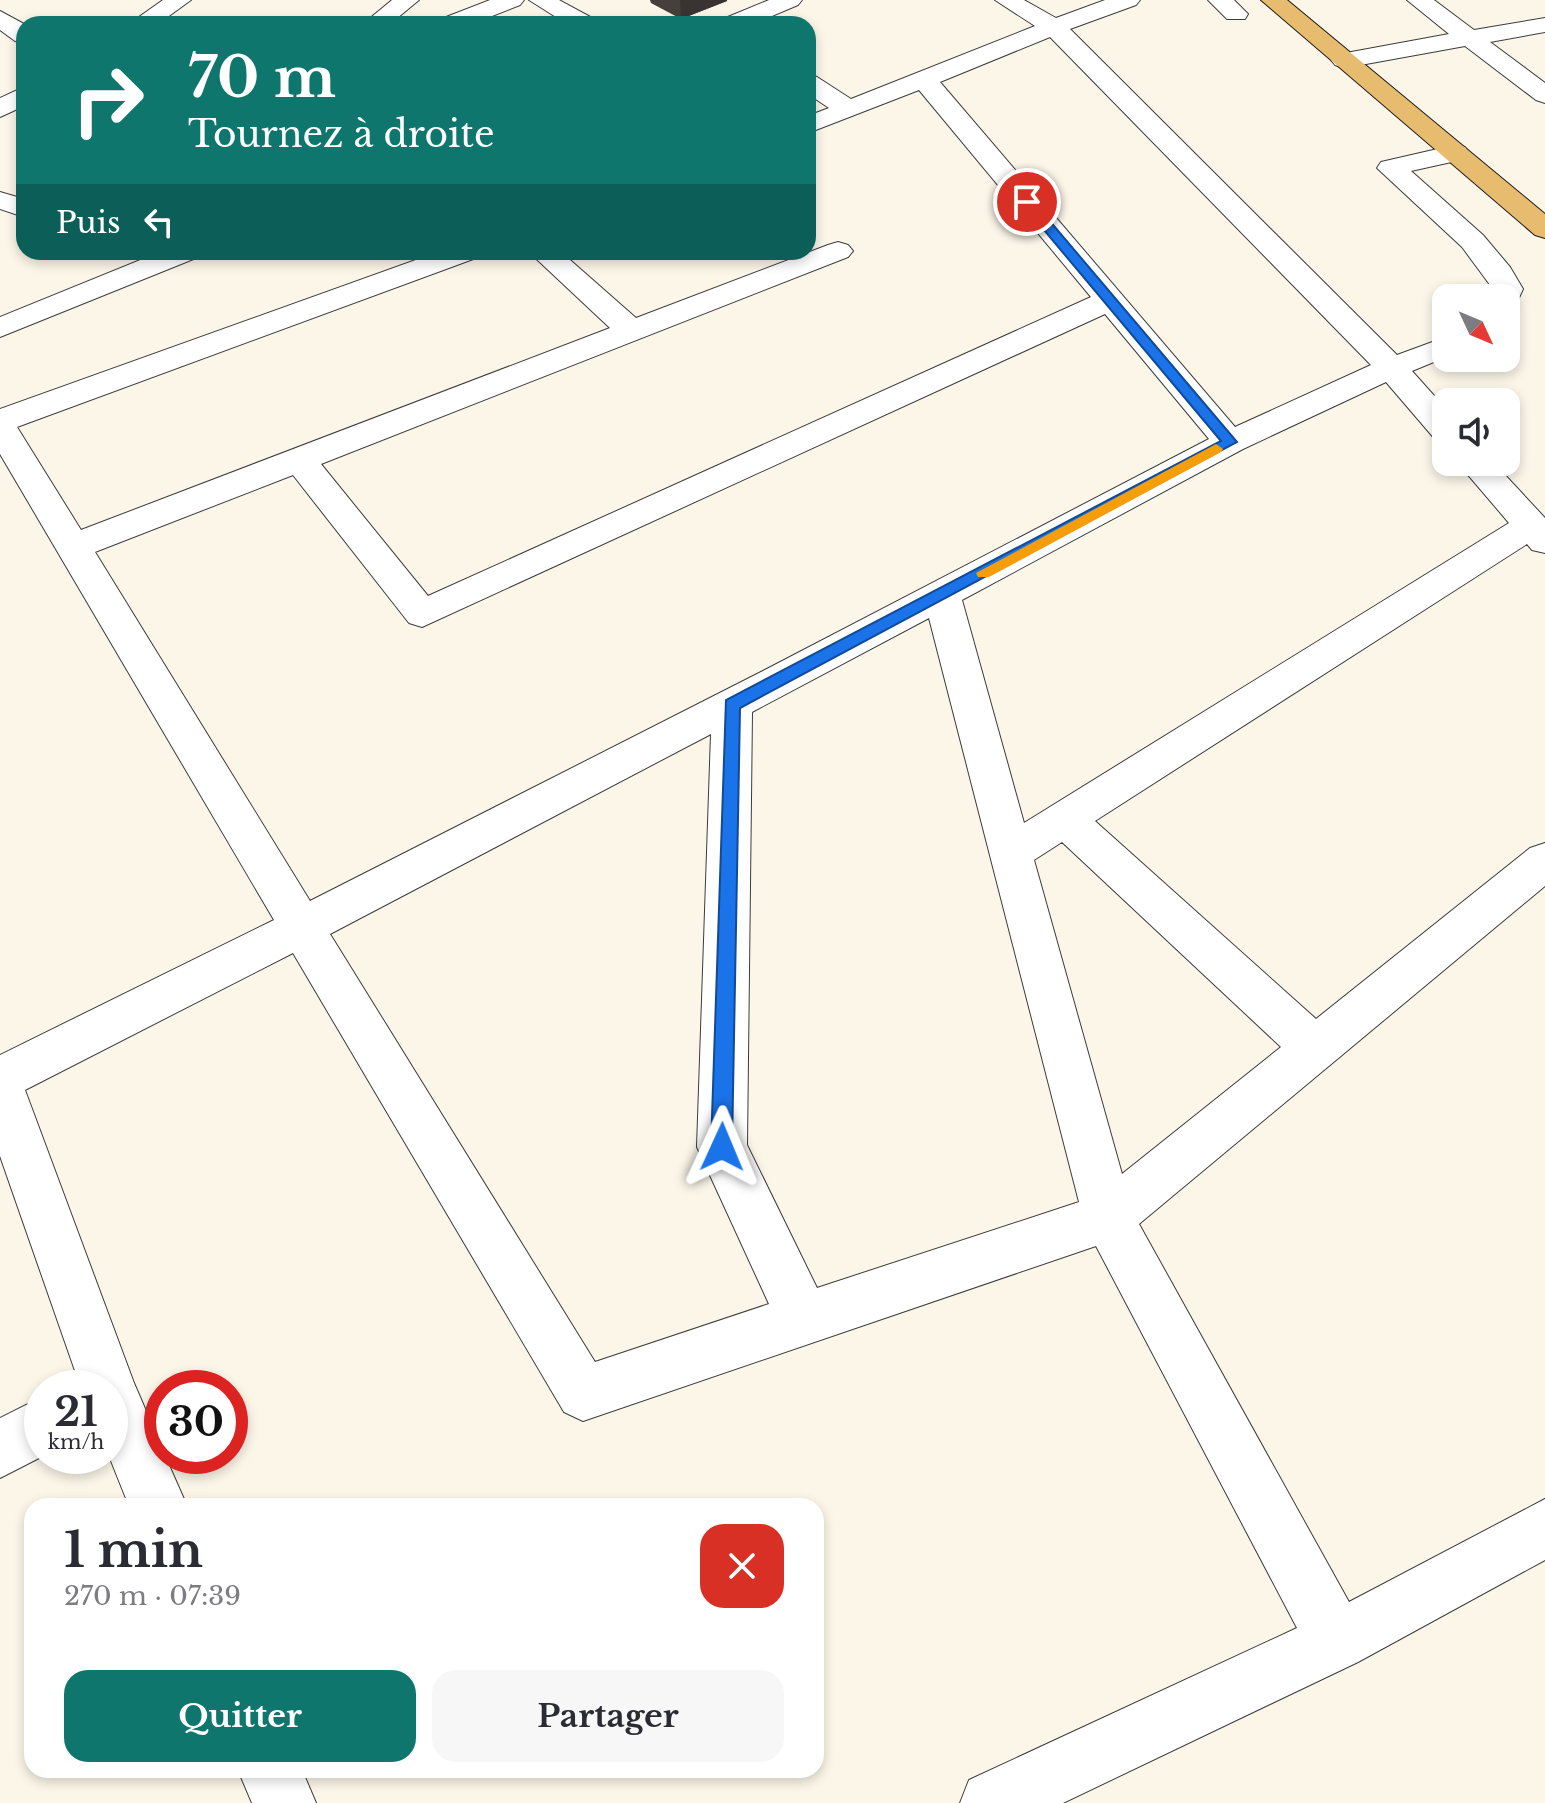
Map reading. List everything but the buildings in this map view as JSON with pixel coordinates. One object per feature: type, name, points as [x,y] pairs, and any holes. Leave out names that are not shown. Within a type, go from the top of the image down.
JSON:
[{"type":"main road","points":[[1273,0],[1545,229]]},
{"type":"main road","points":[[1305,0],[1545,197]]},
{"type":"street","points":[[154,16],[179,0]]},
{"type":"street","points":[[386,16],[407,0]]},
{"type":"street","points":[[471,16],[512,0]]},
{"type":"street","points":[[541,0],[570,16]]},
{"type":"street","points":[[1007,0],[1053,26],[1391,367],[1432,414]]},
{"type":"street","points":[[816,122],[925,81],[1053,26],[1128,0]]},
{"type":"street","points":[[1419,0],[1545,95]]},
{"type":"street","points":[[1521,0],[1545,17]]},
{"type":"street","points":[[746,16],[769,3]]},
{"type":"street","points":[[1344,60],[1545,25]]},
{"type":"street","points":[[925,81],[1230,442]]},
{"type":"street","points":[[816,87],[850,110]]},
{"type":"street","points":[[1455,153],[1391,168],[1456,226],[1502,275],[1506,284]]},
{"type":"street","points":[[816,260],[838,251]]},
{"type":"street","points":[[0,328],[156,260]]},
{"type":"street","points":[[444,260],[0,424],[583,1393],[1108,1217],[1545,861]]},
{"type":"street","points":[[553,260],[633,332]]},
{"type":"street","points":[[73,547],[815,260]]},
{"type":"street","points":[[299,459],[422,614],[1110,300]]},
{"type":"street","points":[[0,1079],[303,928],[1230,442],[1391,367],[1432,351]]},
{"type":"street","points":[[1010,853],[1538,533],[1487,476]]},
{"type":"street","points":[[942,595],[1108,1217],[1337,1641]]},
{"type":"street","points":[[732,705],[722,1147],[804,1319]]},
{"type":"street","points":[[1065,819],[1315,1048]]},
{"type":"street","points":[[0,1087],[100,1370]]},
{"type":"street","points":[[0,1450],[24,1436]]},
{"type":"street","points":[[128,1437],[155,1498]]},
{"type":"street","points":[[992,1803],[1337,1641],[1545,1528]]},
{"type":"street","points":[[273,1778],[284,1803]]},
{"type":"slow traffic","points":[[984,573],[1216,449]]},
{"type":"route","points":[[722,1147],[732,705],[1230,442],[1027,202]]}]
